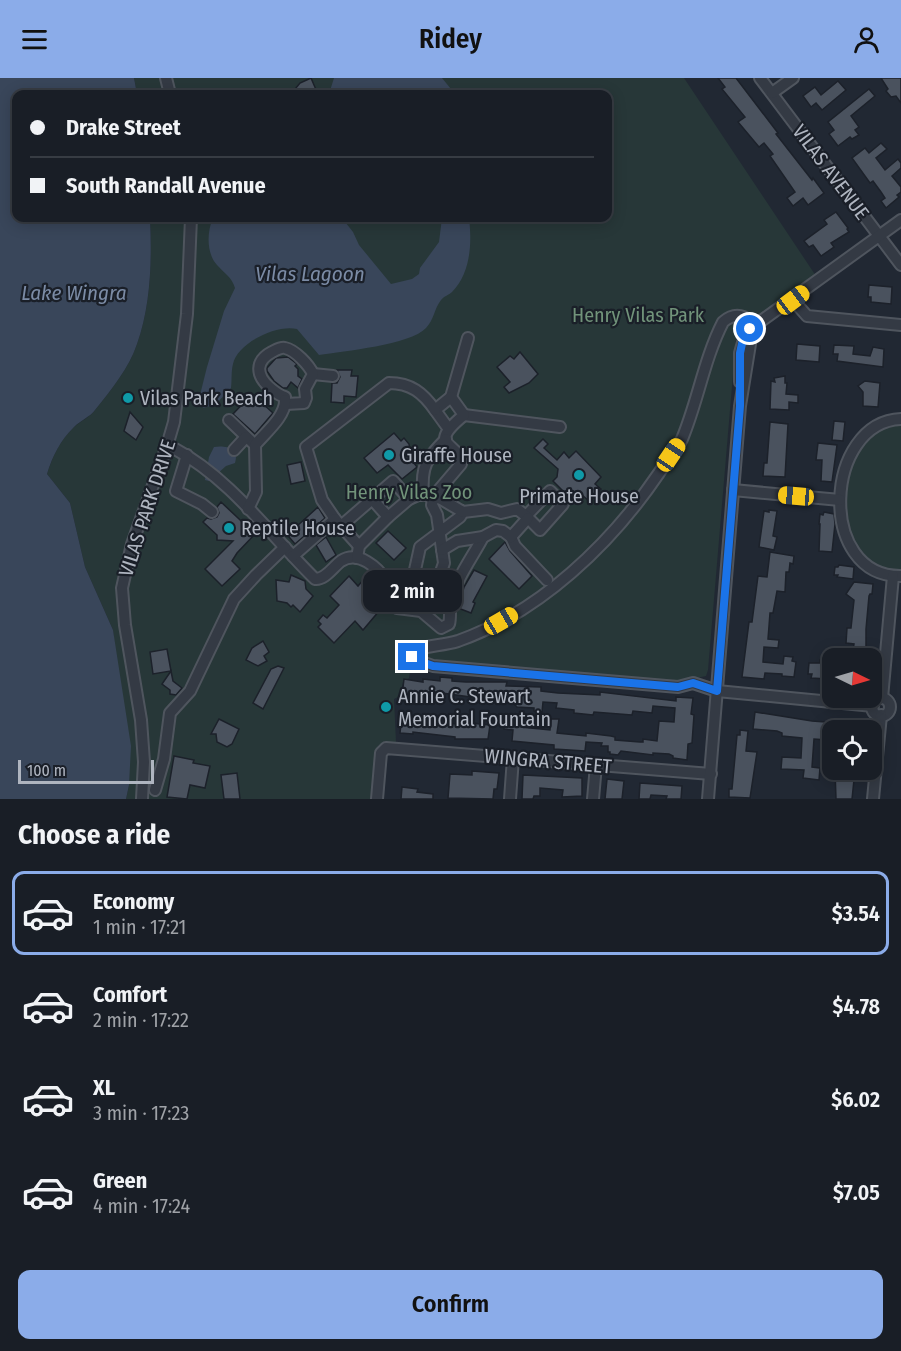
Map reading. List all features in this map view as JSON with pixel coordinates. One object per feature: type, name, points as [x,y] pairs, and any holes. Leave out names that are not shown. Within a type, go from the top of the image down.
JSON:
[{"type":"street","name":"VILAS AVENUE","points":[[760,78],[901,265]]},
{"type":"street","points":[[772,93],[793,78]]},
{"type":"street","points":[[708,799],[740,406],[751,338],[757,326],[901,220]]},
{"type":"street","name":"VILAS PARK DRIVE","points":[[142,799],[144,762],[141,720],[125,625],[122,588],[132,544],[174,423],[186,321],[191,222]]},
{"type":"street","points":[[793,300],[807,316],[901,326]]},
{"type":"street","points":[[757,326],[748,318],[739,315],[729,317],[723,322],[700,381],[681,440],[626,519],[589,555],[535,600],[501,621],[457,641],[409,651],[419,661],[433,666],[678,687],[693,683],[717,691],[822,701]]},
{"type":"street","points":[[435,410],[451,397],[468,338]]},
{"type":"street","points":[[282,347],[305,362],[313,374],[305,389],[304,403],[279,396],[262,380],[259,368],[261,361],[267,355],[282,347]]},
{"type":"street","points":[[313,374],[333,376]]},
{"type":"street","points":[[358,546],[322,500],[306,447],[389,383],[402,383],[415,388],[428,400],[448,428]]},
{"type":"street","points":[[234,450],[250,441],[280,415],[284,397]]},
{"type":"street","points":[[451,397],[464,415]]},
{"type":"street","points":[[428,496],[461,464],[460,457],[448,445],[446,439],[448,428],[464,415],[560,427]]},
{"type":"street","points":[[874,708],[875,713],[881,715],[888,712],[891,704],[897,576],[885,575],[868,567],[851,548],[843,530],[840,500],[845,472],[859,441],[880,424],[901,419]]},
{"type":"street","points":[[229,420],[250,441],[256,492],[248,509]]},
{"type":"street","points":[[175,449],[190,457],[224,483],[318,580],[345,559],[357,558],[368,562],[387,582],[397,608],[421,611],[429,607],[444,563],[437,515],[428,496],[422,474],[426,460],[446,439]]},
{"type":"street","points":[[190,457],[176,491],[202,504],[212,512]]},
{"type":"street","points":[[156,790],[164,759],[170,713],[190,691],[234,599],[256,575],[338,523],[393,481],[409,499]]},
{"type":"street","points":[[733,490],[840,500]]},
{"type":"street","points":[[357,558],[358,546],[388,517],[409,499],[428,496],[441,499],[463,512],[488,509],[501,513],[517,508],[527,517],[511,537]]},
{"type":"street","points":[[372,499],[388,517]]},
{"type":"street","points":[[463,512],[460,518],[439,531],[420,547],[413,579],[421,611],[438,627],[444,628],[449,624],[451,600],[464,567],[483,537]]},
{"type":"street","points":[[442,550],[457,541],[483,537],[496,530],[503,531],[511,537],[516,546],[547,580]]},
{"type":"street","points":[[387,582],[413,579]]},
{"type":"street","points":[[873,799],[881,715]]},
{"type":"street","name":"WINGRA STREET","points":[[377,799],[381,753],[384,748],[711,774]]},
{"type":"street","points":[[510,799],[513,758]]},
{"type":"street","points":[[593,799],[596,765]]},
{"type":"green space","points":[[134,78],[684,78],[816,276],[753,319],[743,327],[736,339],[706,676],[677,682],[433,661],[423,658],[418,645],[409,643],[402,646],[401,661],[410,672],[409,678],[403,682],[400,696],[394,699],[396,742],[384,742],[378,746],[371,799],[126,799],[129,785],[113,630],[85,567],[70,503],[47,474],[64,438],[95,410],[134,353],[142,329],[148,298],[150,222],[612,222],[612,90],[136,90]]},
{"type":"green space","points":[[901,424],[901,571],[873,564],[858,550],[850,535],[845,498],[854,460],[863,445],[878,431]]},
{"type":"water","name":"Lake Wingra","points":[[0,78],[134,78],[136,90],[12,90],[12,222],[150,222],[148,298],[142,329],[134,353],[119,378],[91,415],[74,427],[61,443],[54,454],[47,474],[70,503],[85,567],[113,630],[131,746],[129,785],[126,799],[0,799]]},
{"type":"water","points":[[334,78],[442,78],[452,90],[330,90]]},
{"type":"water","name":"Vilas Lagoon","points":[[212,222],[345,222],[359,245],[391,284],[412,279],[419,274],[420,268],[439,242],[442,222],[469,222],[469,257],[467,267],[458,284],[441,300],[429,325],[418,334],[392,343],[319,355],[297,329],[279,329],[269,332],[250,342],[236,356],[231,388],[216,404],[204,408],[198,403],[207,367],[224,311],[235,288],[230,278],[213,260],[209,248]]},
{"type":"water","points":[[214,447],[230,449],[236,458],[235,463],[226,466],[209,481],[205,480],[209,457]]},
{"type":"building","points":[[311,78],[316,90],[294,90],[300,83]]},
{"type":"building","points":[[718,78],[736,78],[778,133],[776,134],[824,193],[808,205],[803,198],[793,206],[787,198],[795,192],[770,156],[773,154],[764,143],[759,147],[738,122],[745,117],[722,89],[725,87]]},
{"type":"building","points":[[881,78],[901,78],[901,103],[896,96],[891,97],[886,91],[888,89]]},
{"type":"building","points":[[838,81],[846,90],[822,110],[816,103],[811,107],[803,96],[815,87],[821,95]]},
{"type":"building","points":[[869,89],[875,96],[851,116],[859,127],[855,130],[859,135],[852,139],[850,137],[838,146],[829,134],[834,130],[828,122]]},
{"type":"building","points":[[881,143],[887,149],[876,158],[885,170],[898,159],[901,163],[901,168],[892,176],[901,187],[901,192],[897,195],[899,197],[886,208],[881,201],[885,198],[881,192],[873,181],[870,183],[852,158],[865,148],[869,153]]},
{"type":"building","points":[[836,212],[849,232],[831,243],[834,247],[821,256],[813,245],[809,247],[804,241],[827,224],[824,220]]},
{"type":"building","points":[[869,285],[892,287],[891,304],[871,302],[871,297],[868,297]]},
{"type":"building","points":[[797,344],[820,346],[819,362],[796,360]]},
{"type":"building","points":[[834,345],[854,346],[853,354],[870,356],[873,347],[884,349],[883,367],[837,361],[838,354],[833,354]]},
{"type":"building","points":[[520,352],[538,374],[529,383],[509,393],[504,387],[510,382],[497,367],[510,356],[514,359]]},
{"type":"building","points":[[288,357],[297,364],[295,366],[298,369],[298,376],[302,379],[298,388],[291,382],[287,388],[283,388],[267,371],[276,358]]},
{"type":"building","points":[[337,370],[352,370],[351,376],[358,376],[356,397],[344,396],[344,403],[331,402],[332,383],[337,383],[340,377]]},
{"type":"building","points":[[785,376],[786,394],[798,395],[798,403],[789,402],[789,410],[770,409],[771,381],[775,382],[774,378]]},
{"type":"building","points":[[865,381],[880,383],[878,407],[863,406],[863,392],[858,386]]},
{"type":"building","points":[[252,394],[273,413],[255,434],[233,414]]},
{"type":"building","points":[[130,412],[143,427],[136,440],[124,431]]},
{"type":"building","points":[[834,421],[845,422],[843,441],[832,440]]},
{"type":"building","points":[[770,422],[788,424],[785,477],[763,476],[764,463],[767,463]]},
{"type":"building","name":"Giraffe House","points":[[394,433],[401,441],[404,438],[409,444],[411,459],[417,467],[402,479],[388,465],[377,473],[364,458]]},
{"type":"building","name":"Primate House","points":[[543,439],[548,444],[544,448],[557,460],[564,452],[569,458],[576,451],[601,477],[595,484],[601,489],[589,501],[582,495],[576,495],[571,499],[553,481],[557,477],[558,469],[534,448]]},
{"type":"building","points":[[818,443],[837,445],[832,482],[821,481],[822,460],[816,460]]},
{"type":"building","points":[[301,462],[305,481],[291,484],[287,465]]},
{"type":"building","name":"Reptile House","points":[[221,502],[255,534],[232,561],[240,569],[222,586],[205,569],[233,541],[217,540],[217,535],[203,522],[207,518],[217,517],[219,513],[217,507]]},
{"type":"building","points":[[318,507],[325,518],[295,544],[284,531],[293,523],[296,527]]},
{"type":"building","points":[[769,510],[777,511],[773,536],[777,537],[774,550],[759,547],[764,511],[769,512]]},
{"type":"building","points":[[824,512],[834,514],[832,552],[819,551],[820,514],[823,515]]},
{"type":"building","points":[[388,531],[406,548],[394,560],[376,543]]},
{"type":"building","points":[[326,537],[336,555],[326,562],[316,545]]},
{"type":"building","points":[[505,542],[532,576],[519,589],[489,559]]},
{"type":"building","points":[[770,552],[794,556],[789,572],[786,572],[785,592],[777,591],[773,613],[770,613],[768,639],[779,640],[778,648],[764,647],[763,662],[783,664],[784,656],[793,657],[792,661],[796,662],[794,677],[765,673],[764,679],[742,677],[758,576],[767,577]]},
{"type":"building","points":[[839,565],[854,567],[853,579],[834,575],[835,567]]},
{"type":"building","points":[[474,570],[487,576],[473,602],[475,603],[471,613],[458,608],[464,587]]},
{"type":"building","points":[[291,575],[305,581],[306,589],[313,596],[300,612],[293,605],[291,607],[287,603],[277,601],[276,580],[289,582]]},
{"type":"building","points":[[349,576],[358,586],[363,580],[371,580],[377,585],[377,595],[385,604],[363,630],[355,621],[334,643],[318,627],[321,624],[318,621],[323,615],[327,618],[339,605],[330,596]]},
{"type":"building","points":[[854,582],[873,584],[872,594],[869,596],[866,648],[853,648],[854,644],[846,643],[847,628],[851,628],[854,600],[846,594]]},
{"type":"building","points":[[263,641],[269,652],[264,656],[267,661],[258,666],[246,660],[252,648]]},
{"type":"building","points":[[167,649],[171,671],[153,674],[150,652]]},
{"type":"building","points":[[822,660],[822,679],[811,678],[812,674],[808,674],[809,663],[820,663]]},
{"type":"building","points":[[278,666],[284,668],[263,709],[253,703],[271,669]]},
{"type":"building","points":[[171,671],[173,681],[182,688],[176,695],[170,694],[170,690],[162,684]]},
{"type":"building","points":[[440,677],[452,678],[452,681],[507,682],[506,686],[541,687],[541,691],[558,693],[600,695],[600,692],[676,701],[676,697],[693,698],[692,743],[688,744],[687,760],[673,758],[669,754],[653,753],[653,755],[621,751],[618,755],[610,754],[608,746],[601,746],[602,743],[586,742],[585,751],[554,749],[554,745],[512,741],[513,730],[504,729],[505,719],[515,720],[514,724],[521,725],[521,727],[550,730],[551,719],[559,719],[557,733],[586,736],[586,733],[611,736],[615,737],[615,740],[640,742],[643,742],[643,739],[657,741],[659,721],[674,722],[675,708],[653,706],[652,713],[633,711],[632,715],[594,712],[593,715],[556,708],[557,703],[543,702],[542,712],[534,711],[534,708],[517,707],[515,700],[491,698],[490,703],[477,702],[477,698],[435,692],[432,692],[432,696],[420,695],[420,699],[402,696],[404,679],[423,682],[423,679],[440,681]]},
{"type":"building","points":[[755,712],[822,722],[822,740],[814,739],[812,767],[820,768],[819,780],[803,778],[804,770],[781,769],[782,757],[801,758],[802,738],[782,736],[782,733],[777,731],[753,729]]},
{"type":"building","points":[[402,715],[418,716],[418,718],[434,720],[434,722],[456,724],[456,719],[490,725],[488,739],[455,739],[455,737],[413,732],[413,734],[400,733]]},
{"type":"building","points":[[219,719],[239,729],[232,744],[227,747],[217,742],[216,734],[211,734]]},
{"type":"building","points":[[740,730],[748,731],[746,751],[757,752],[750,798],[729,797],[729,789],[732,789],[737,735],[740,735]]},
{"type":"building","points":[[174,756],[210,766],[205,788],[190,785],[187,799],[167,797]]},
{"type":"building","points":[[472,771],[499,773],[493,799],[448,798],[450,774],[472,775]]},
{"type":"building","points":[[237,773],[240,799],[224,799],[221,775]]},
{"type":"building","points":[[523,775],[582,778],[582,796],[562,797],[563,790],[540,788],[540,796],[534,796],[533,799],[522,799]]},
{"type":"building","points":[[607,779],[624,781],[622,799],[605,799]]},
{"type":"building","points":[[835,780],[854,780],[852,799],[836,799]]},
{"type":"building","points":[[640,783],[682,786],[681,799],[666,799],[667,796],[651,795],[650,799],[639,799]]},
{"type":"building","points":[[402,787],[433,794],[433,799],[401,799]]},
{"type":"place","name":"Vilas Park Beach","points":[[128,398]]},
{"type":"place","name":"Giraffe House","points":[[389,455]]},
{"type":"place","name":"Primate House","points":[[579,475]]},
{"type":"place","name":"Reptile House","points":[[229,528]]},
{"type":"place","name":"Annie C. Stewart Memorial Fountain","points":[[386,707]]},
{"type":"route","points":[[412,657],[433,666],[678,687],[693,683],[717,691],[740,406],[740,353],[743,339],[750,329]]},
{"type":"park label","name":"Henry Vilas Park","points":[[638,315]]},
{"type":"park label","name":"Henry Vilas Zoo","points":[[409,492]]}]
